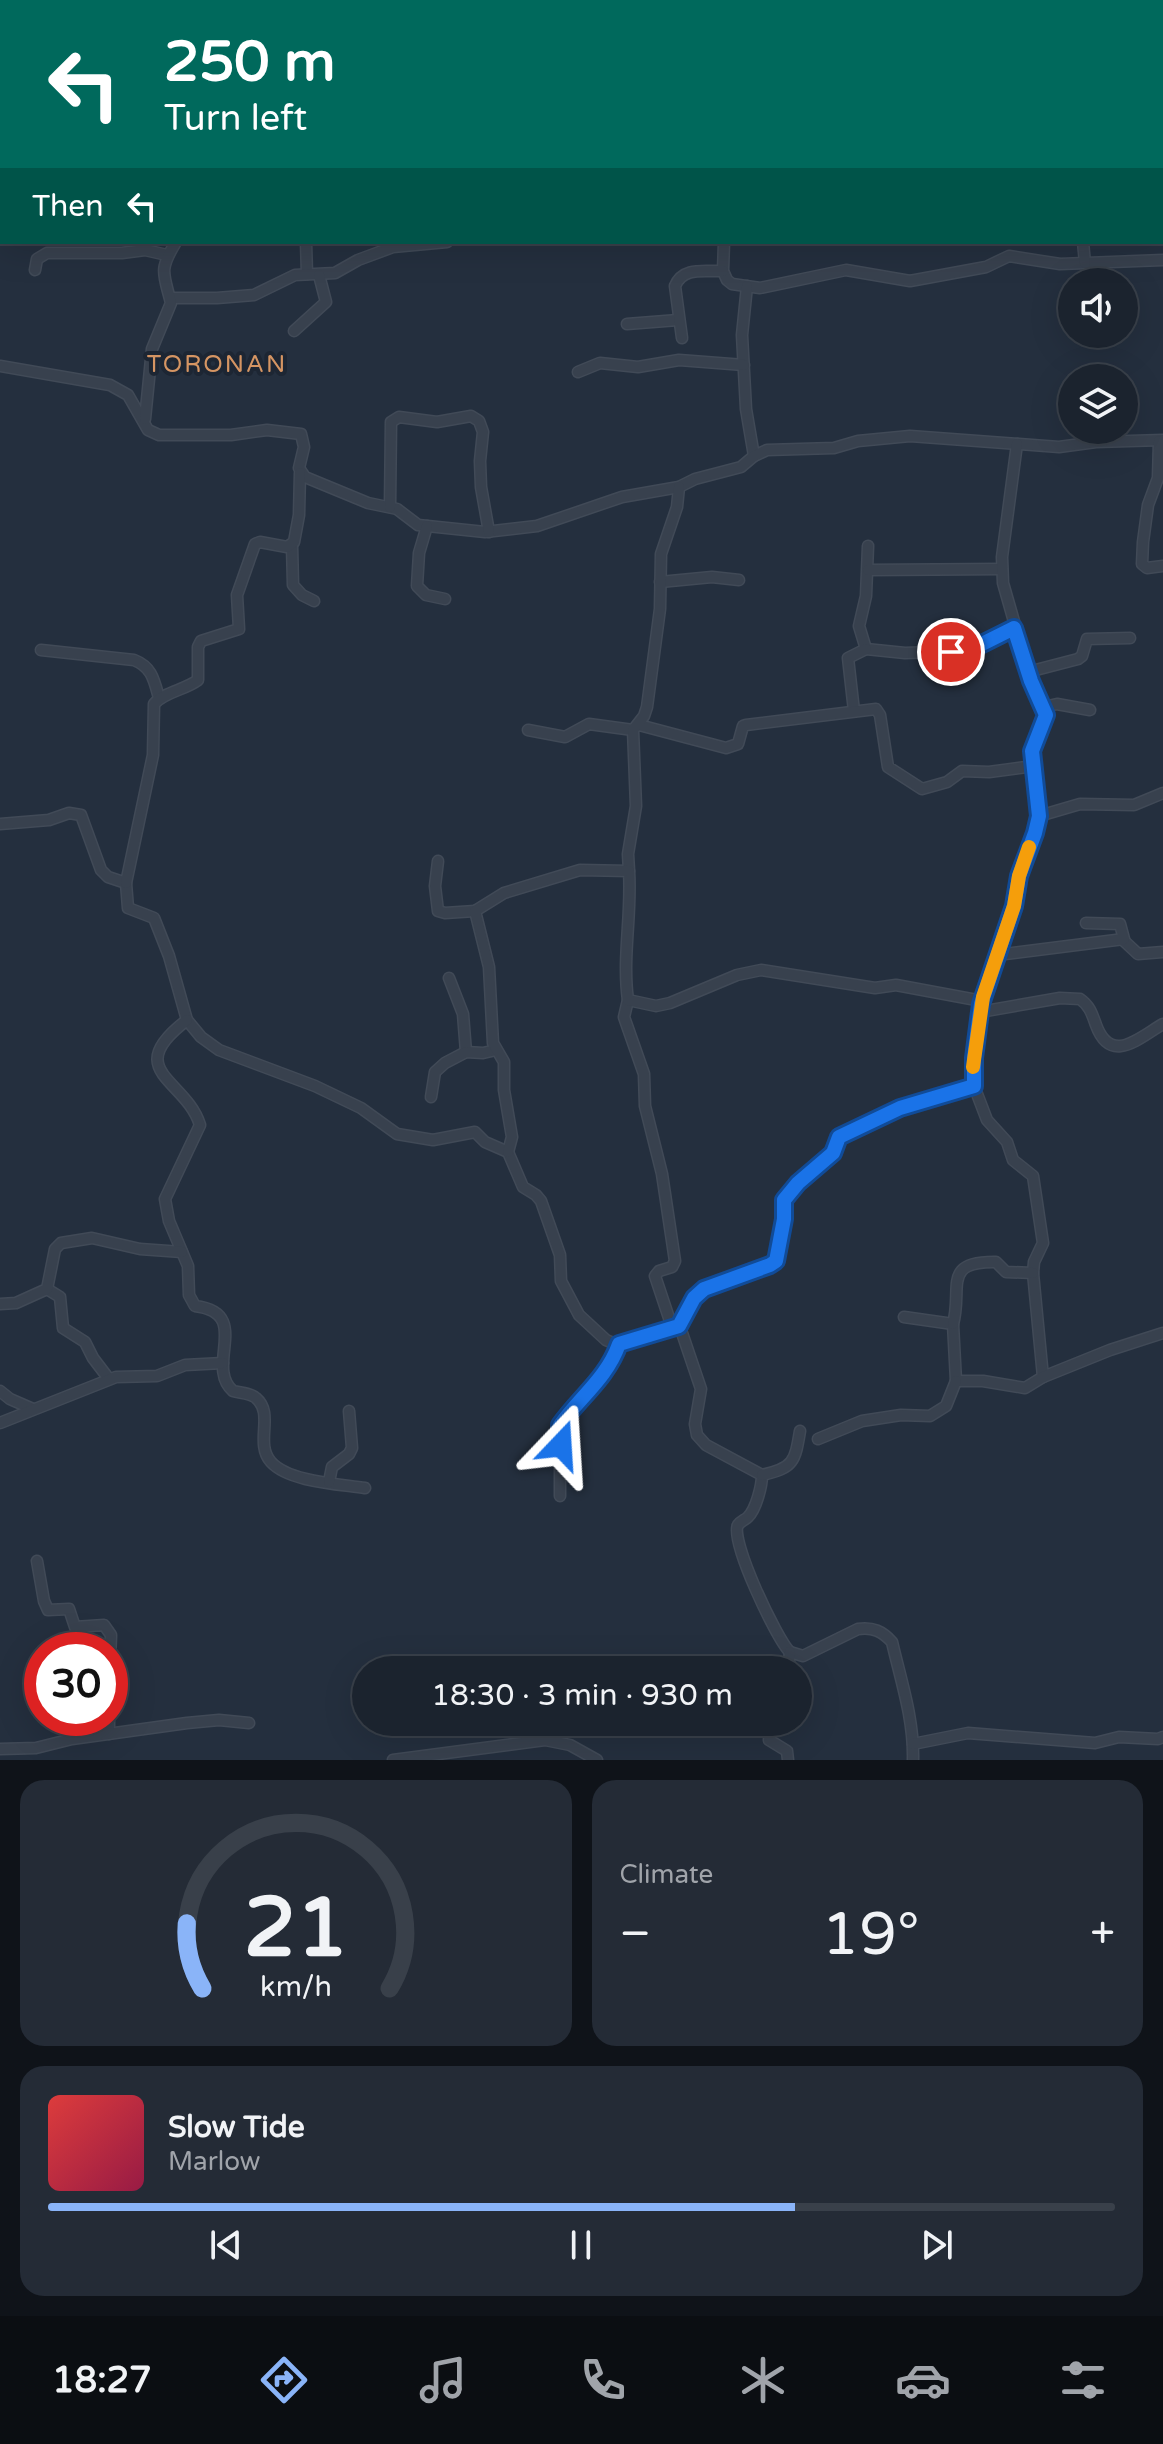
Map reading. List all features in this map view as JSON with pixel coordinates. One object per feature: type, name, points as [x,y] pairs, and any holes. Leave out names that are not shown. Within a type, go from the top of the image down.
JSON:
[{"type":"street","points":[[1056,0],[1083,0]]},
{"type":"street","points":[[145,425],[152,349],[171,303],[163,274],[167,255],[175,244]]},
{"type":"street","points":[[306,244],[307,274]]},
{"type":"street","points":[[171,298],[254,295],[295,275],[335,273],[358,260],[393,247],[425,244]]},
{"type":"street","points":[[724,244],[723,271],[732,284],[772,287],[799,278],[816,278],[852,270],[910,281],[986,267],[1009,256],[1050,263],[1163,260]]},
{"type":"street","points":[[1083,244],[1085,263]]},
{"type":"street","points":[[35,270],[37,259],[47,253],[145,250],[167,255]]},
{"type":"street","points":[[682,338],[675,286],[682,274],[723,271]]},
{"type":"street","points":[[294,331],[326,302],[319,275]]},
{"type":"street","points":[[747,286],[741,324],[746,409],[754,456]]},
{"type":"street","points":[[627,324],[678,320]]},
{"type":"street","points":[[578,372],[600,363],[638,367],[679,360],[744,365]]},
{"type":"street","points":[[0,366],[110,385],[128,395],[151,433],[169,436],[231,435],[267,430],[301,434],[304,442],[300,458],[297,538],[287,547],[255,544],[251,548],[237,595],[239,629],[201,641],[198,647],[198,680],[159,698],[154,704],[153,755],[126,883],[128,908],[154,918],[169,956],[187,1020],[201,1037],[219,1050],[315,1086],[361,1108],[397,1134],[433,1140],[475,1132],[485,1142],[508,1152]]},
{"type":"street","points":[[390,507],[391,422],[405,417],[437,422],[475,417],[483,432],[481,487],[489,532]]},
{"type":"street","points":[[300,473],[368,503],[397,509],[418,525],[489,532],[537,526],[622,497],[679,487],[695,479],[741,467],[754,456],[776,449],[834,448],[858,441],[910,436],[1059,447],[1096,442],[1161,441],[1158,478],[1148,505],[1142,560],[1147,568],[1163,566]]},
{"type":"street","points":[[1017,444],[1002,569],[1014,628],[1046,715],[1032,751],[1039,816],[981,1007],[973,1070],[974,1086],[987,1120],[1007,1142],[1013,1160],[1033,1176],[1043,1243],[1034,1262],[1033,1273],[1043,1377]]},
{"type":"street","points":[[679,487],[677,507],[661,554],[660,609],[647,707],[636,728],[636,806],[628,854],[625,959],[628,1000],[624,1017],[644,1074],[645,1106],[662,1174],[676,1263],[655,1276],[701,1389],[695,1424],[697,1435],[714,1450],[762,1475],[783,1470],[794,1460],[800,1431]]},
{"type":"street","points":[[427,526],[419,553],[417,586],[426,595],[445,599]]},
{"type":"street","points":[[292,545],[293,585],[302,595],[314,601]]},
{"type":"street","points":[[866,649],[859,626],[865,607],[868,546]]},
{"type":"street","points":[[868,570],[1002,569]]},
{"type":"street","points":[[660,582],[712,577],[739,580]]},
{"type":"street","points":[[854,711],[848,658],[866,649],[894,653],[961,651],[974,648],[1014,628]]},
{"type":"street","points":[[1028,672],[1078,659],[1082,656],[1087,639],[1130,638]]},
{"type":"street","points":[[41,650],[143,663],[152,673],[159,698]]},
{"type":"street","points":[[1044,707],[1057,704],[1090,710]]},
{"type":"street","points":[[528,730],[556,737],[573,734],[589,724],[636,728],[726,748],[738,744],[746,725],[876,709],[888,767],[922,789],[947,782],[962,771],[989,772],[1034,766]]},
{"type":"street","points":[[1039,816],[1080,804],[1134,805],[1163,793]]},
{"type":"street","points":[[0,824],[49,820],[69,813],[81,815],[101,870],[108,877],[126,883]]},
{"type":"street","points":[[438,861],[435,886],[438,911],[445,913],[475,911],[504,893],[580,870],[629,871]]},
{"type":"street","points":[[475,911],[489,967],[493,1043],[504,1062],[504,1090],[512,1137],[508,1152],[523,1187],[541,1201],[560,1255],[559,1278],[579,1315],[606,1340],[619,1344],[676,1327],[694,1298],[704,1289],[776,1261],[784,1219],[784,1200],[798,1183],[833,1153],[839,1137],[900,1108],[974,1086]]},
{"type":"street","points":[[1086,923],[1120,924],[1123,940],[1138,954],[1163,952]]},
{"type":"street","points":[[997,955],[1123,940]]},
{"type":"street","points":[[628,1000],[656,1006],[670,1003],[737,975],[761,970],[861,987],[896,985],[981,1007],[1060,998],[1080,999],[1090,1008],[1100,1034],[1110,1045],[1116,1046],[1133,1043],[1163,1024]]},
{"type":"street","points":[[449,978],[463,1014],[466,1052]]},
{"type":"street","points":[[187,1020],[163,1042],[158,1056],[163,1074],[196,1114],[200,1125],[165,1199],[169,1221],[188,1266],[191,1301],[195,1306],[217,1312],[224,1325],[223,1363],[227,1387],[259,1400],[265,1418],[263,1448],[272,1464],[301,1477],[365,1488]]},
{"type":"street","points":[[431,1097],[435,1072],[454,1057],[466,1052],[496,1050]]},
{"type":"street","points":[[47,1289],[55,1249],[61,1243],[92,1238],[140,1249],[182,1252]]},
{"type":"street","points":[[818,1439],[862,1421],[901,1415],[930,1416],[946,1406],[956,1381],[953,1324],[956,1282],[966,1266],[972,1262],[996,1262],[1006,1272],[1033,1273]]},
{"type":"street","points":[[0,1304],[16,1303],[47,1289]]},
{"type":"street","points":[[47,1289],[60,1297],[63,1328],[85,1342],[109,1379]]},
{"type":"street","points":[[904,1317],[953,1324]]},
{"type":"street","points":[[956,1381],[983,1381],[1025,1388],[1043,1377],[1110,1350],[1163,1333]]},
{"type":"street","points":[[560,1496],[560,1425],[602,1377],[619,1344]]},
{"type":"street","points":[[0,1423],[109,1379],[131,1375],[157,1376],[196,1363],[223,1363]]},
{"type":"street","points":[[0,1391],[33,1409]]},
{"type":"street","points":[[329,1482],[332,1467],[352,1448],[349,1411]]},
{"type":"street","points":[[762,1475],[751,1514],[739,1523],[737,1532],[744,1564],[759,1591],[772,1626],[790,1652],[803,1656],[858,1629],[868,1628],[885,1635],[892,1642],[907,1700],[913,1760]]},
{"type":"street","points":[[37,1561],[48,1610],[69,1609],[75,1627],[104,1625],[109,1632]]},
{"type":"street","points":[[790,1652],[790,1656]]},
{"type":"street","points":[[128,1732],[219,1720],[249,1723]]},
{"type":"street","points":[[913,1744],[968,1733],[1095,1743],[1119,1737],[1163,1737]]},
{"type":"street","points":[[0,1749],[36,1748],[99,1736]]},
{"type":"street","points":[[769,1736],[769,1740],[787,1751],[788,1760]]},
{"type":"street","points":[[393,1760],[545,1740],[570,1745],[597,1760]]},
{"type":"slow traffic","points":[[973,1067],[983,997],[1017,897],[1021,867],[1029,847]]},
{"type":"district","name":"TORONAN","points":[[217,364]]},
{"type":"route","points":[[561,1445],[560,1425],[602,1377],[619,1344],[679,1326],[699,1292],[717,1282],[776,1261],[784,1219],[784,1200],[798,1183],[833,1153],[839,1137],[900,1108],[974,1086],[981,1004],[1017,897],[1021,867],[1039,816],[1032,751],[1046,715],[1014,628],[974,648],[951,652]]}]
